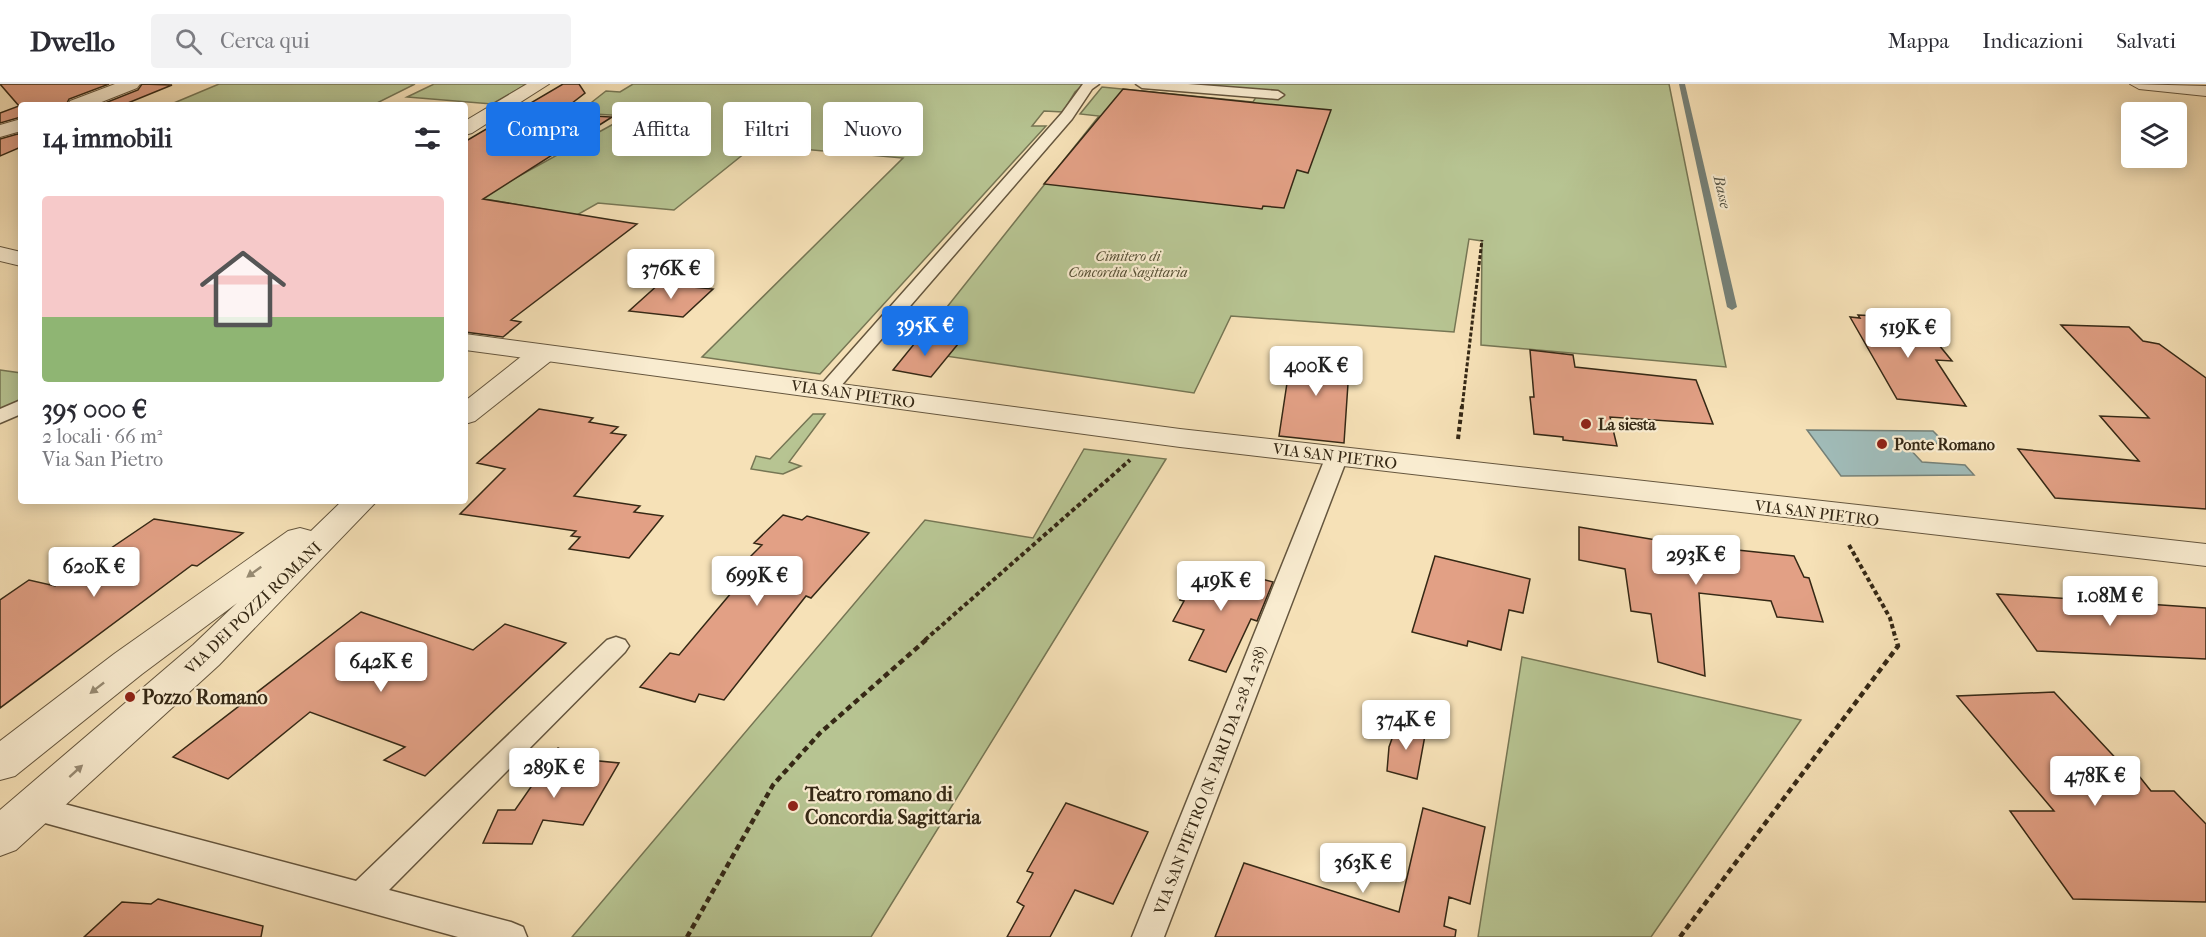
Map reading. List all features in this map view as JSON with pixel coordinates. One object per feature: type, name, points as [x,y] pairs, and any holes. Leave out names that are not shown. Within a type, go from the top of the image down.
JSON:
[{"type":"street","points":[[85,102],[131,84]]},
{"type":"street","points":[[468,127],[540,84]]},
{"type":"street","points":[[2139,84],[2206,91]]},
{"type":"street","points":[[0,131],[18,126]]},
{"type":"street","points":[[0,254],[18,258]]},
{"type":"street","name":"VIA SAN PIETRO","points":[[468,342],[1180,438],[2206,555]]},
{"type":"street","points":[[468,413],[542,354]]},
{"type":"street","name":"VIA DEI POZZI ROMANI","points":[[0,764],[128,663],[348,504]]},
{"type":"street","name":"VIA DEI POZZI ROMANI","points":[[0,837],[206,656],[358,504]]},
{"type":"lane","points":[[827,390],[1067,116],[1088,86],[1093,84]]},
{"type":"lane","points":[[1142,84],[1278,95]]},
{"type":"lane","points":[[0,417],[18,408]]},
{"type":"lane","name":"VIA SAN PIETRO (N. PARI DA 228 A 238)","points":[[1148,937],[1337,456]]},
{"type":"lane","points":[[362,896],[616,646]]},
{"type":"lane","points":[[34,808],[512,937]]},
{"type":"path","points":[[1454,470],[1482,240]]},
{"type":"path","points":[[1680,937],[1898,646],[1890,618],[1846,538]]},
{"type":"green space","points":[[219,84],[415,84],[379,102],[176,102]]},
{"type":"green space","points":[[434,84],[527,84],[496,102],[407,97]]},
{"type":"green space","points":[[633,84],[1084,84],[1075,92],[1063,112],[1044,111],[1032,126],[1046,126],[820,374],[702,357],[903,158],[880,156],[923,156],[923,102],[823,102],[823,151],[811,150],[811,102],[723,102],[723,156],[741,156],[674,210],[598,203],[577,215],[479,198],[555,156],[600,156],[600,131],[612,125],[612,156],[711,156],[711,102],[612,102],[612,115],[600,114],[600,102],[592,102],[606,91],[620,92]]},
{"type":"green space","name":"Cimitero di Concordia Sagittaria","points":[[1156,84],[1669,84],[1726,367],[1481,345],[1482,241],[1469,239],[1454,332],[1231,316],[1194,393],[912,351],[1099,116],[1080,114],[1102,87],[1253,102],[1260,91]]},
{"type":"green space","points":[[0,370],[18,373],[18,401],[0,411]]},
{"type":"green space","points":[[813,414],[825,414],[789,462],[801,466],[783,474],[751,469],[756,456],[770,459]]},
{"type":"green space","points":[[1084,449],[1166,459],[871,937],[572,937],[925,520],[1033,538]]},
{"type":"green space","points":[[1522,657],[1801,720],[1651,937],[1478,937]]},
{"type":"water","points":[[1807,430],[1933,431],[1945,443],[1906,445],[1922,462],[1965,465],[1974,475],[1841,476]]},
{"type":"building","points":[[0,84],[109,84],[69,99],[68,102],[18,102],[18,105]]},
{"type":"building","points":[[142,84],[172,85],[130,102],[108,102],[138,90]]},
{"type":"building","points":[[563,84],[579,84],[585,93],[573,102],[532,102]]},
{"type":"building","points":[[1123,89],[1331,110],[1308,173],[1297,170],[1284,208],[1263,206],[1262,209],[1044,184]]},
{"type":"building","points":[[18,106],[18,118],[0,123],[0,113]]},
{"type":"building","points":[[600,116],[612,117],[600,125]]},
{"type":"building","points":[[486,129],[486,156],[551,156],[483,199],[637,224],[511,320],[521,322],[503,337],[468,332],[468,140]]},
{"type":"building","points":[[18,134],[18,148],[0,156],[0,139]]},
{"type":"building","points":[[660,283],[713,289],[683,317],[629,311]]},
{"type":"building","points":[[1858,315],[1917,318],[1952,361],[1936,360],[1966,406],[1897,399],[1850,317],[1860,318]]},
{"type":"building","points":[[2061,325],[2129,327],[2143,341],[2159,344],[2206,378],[2206,509],[2055,498],[2018,449],[2139,461],[2100,416],[2149,418]]},
{"type":"building","points":[[919,338],[958,344],[931,377],[893,370]]},
{"type":"building","points":[[1292,350],[1320,354],[1321,350],[1350,354],[1344,443],[1279,436]]},
{"type":"building","points":[[1530,350],[1573,355],[1575,367],[1696,380],[1713,424],[1610,417],[1617,446],[1534,434],[1530,397],[1534,397]]},
{"type":"building","points":[[539,409],[593,418],[589,422],[618,427],[611,433],[626,435],[574,496],[640,506],[634,512],[663,516],[629,558],[569,549],[580,537],[571,536],[576,531],[460,514],[505,469],[477,463]]},
{"type":"building","points":[[783,515],[802,520],[807,516],[869,533],[811,598],[806,596],[724,700],[699,694],[695,702],[640,687],[670,653],[679,655],[742,580],[731,576],[762,545],[754,543]]},
{"type":"building","points":[[154,519],[243,533],[197,566],[192,565],[0,708],[0,600],[29,580],[55,586]]},
{"type":"building","points":[[1579,527],[1680,544],[1794,556],[1804,577],[1809,578],[1823,622],[1777,617],[1771,601],[1699,593],[1705,676],[1658,662],[1651,614],[1631,611],[1625,569],[1579,560]]},
{"type":"building","points":[[1435,556],[1530,579],[1523,613],[1509,610],[1501,650],[1468,641],[1467,646],[1412,632]]},
{"type":"building","points":[[1201,563],[1273,582],[1257,621],[1251,619],[1226,672],[1189,660],[1204,630],[1173,621],[1184,601],[1180,600]]},
{"type":"building","points":[[1997,594],[2206,608],[2206,659],[2037,651]]},
{"type":"building","points":[[361,612],[473,650],[505,624],[566,643],[425,776],[384,760],[405,747],[310,712],[228,779],[173,757]]},
{"type":"building","points":[[2054,692],[2123,766],[2131,766],[2151,791],[2174,791],[2206,824],[2206,902],[2073,899],[2010,811],[2054,811],[1957,696]]},
{"type":"building","points":[[1398,722],[1426,730],[1417,779],[1387,771],[1389,747]]},
{"type":"building","points":[[558,748],[570,755],[569,758],[619,763],[583,825],[543,820],[532,844],[483,843],[498,810],[515,810]]},
{"type":"building","points":[[1066,803],[1148,832],[1113,904],[1075,890],[1050,937],[1007,937],[1024,906],[1017,902],[1033,873],[1027,871]]},
{"type":"building","points":[[1423,808],[1485,827],[1470,904],[1449,897],[1444,926],[1456,930],[1455,937],[1215,937],[1244,863],[1399,912]]},
{"type":"building","points":[[158,899],[263,926],[261,937],[84,937],[122,902],[151,904]]},
{"type":"waterway","name":"Basse","points":[[1682,84],[1732,307]]},
{"type":"place","name":"La siesta","points":[[1586,424]]},
{"type":"place","name":"Ponte Romano","points":[[1882,444]]},
{"type":"place","name":"Pozzo Romano","points":[[130,697]]},
{"type":"place","name":"Teatro romano di Concordia Sagittaria","points":[[793,806]]}]
